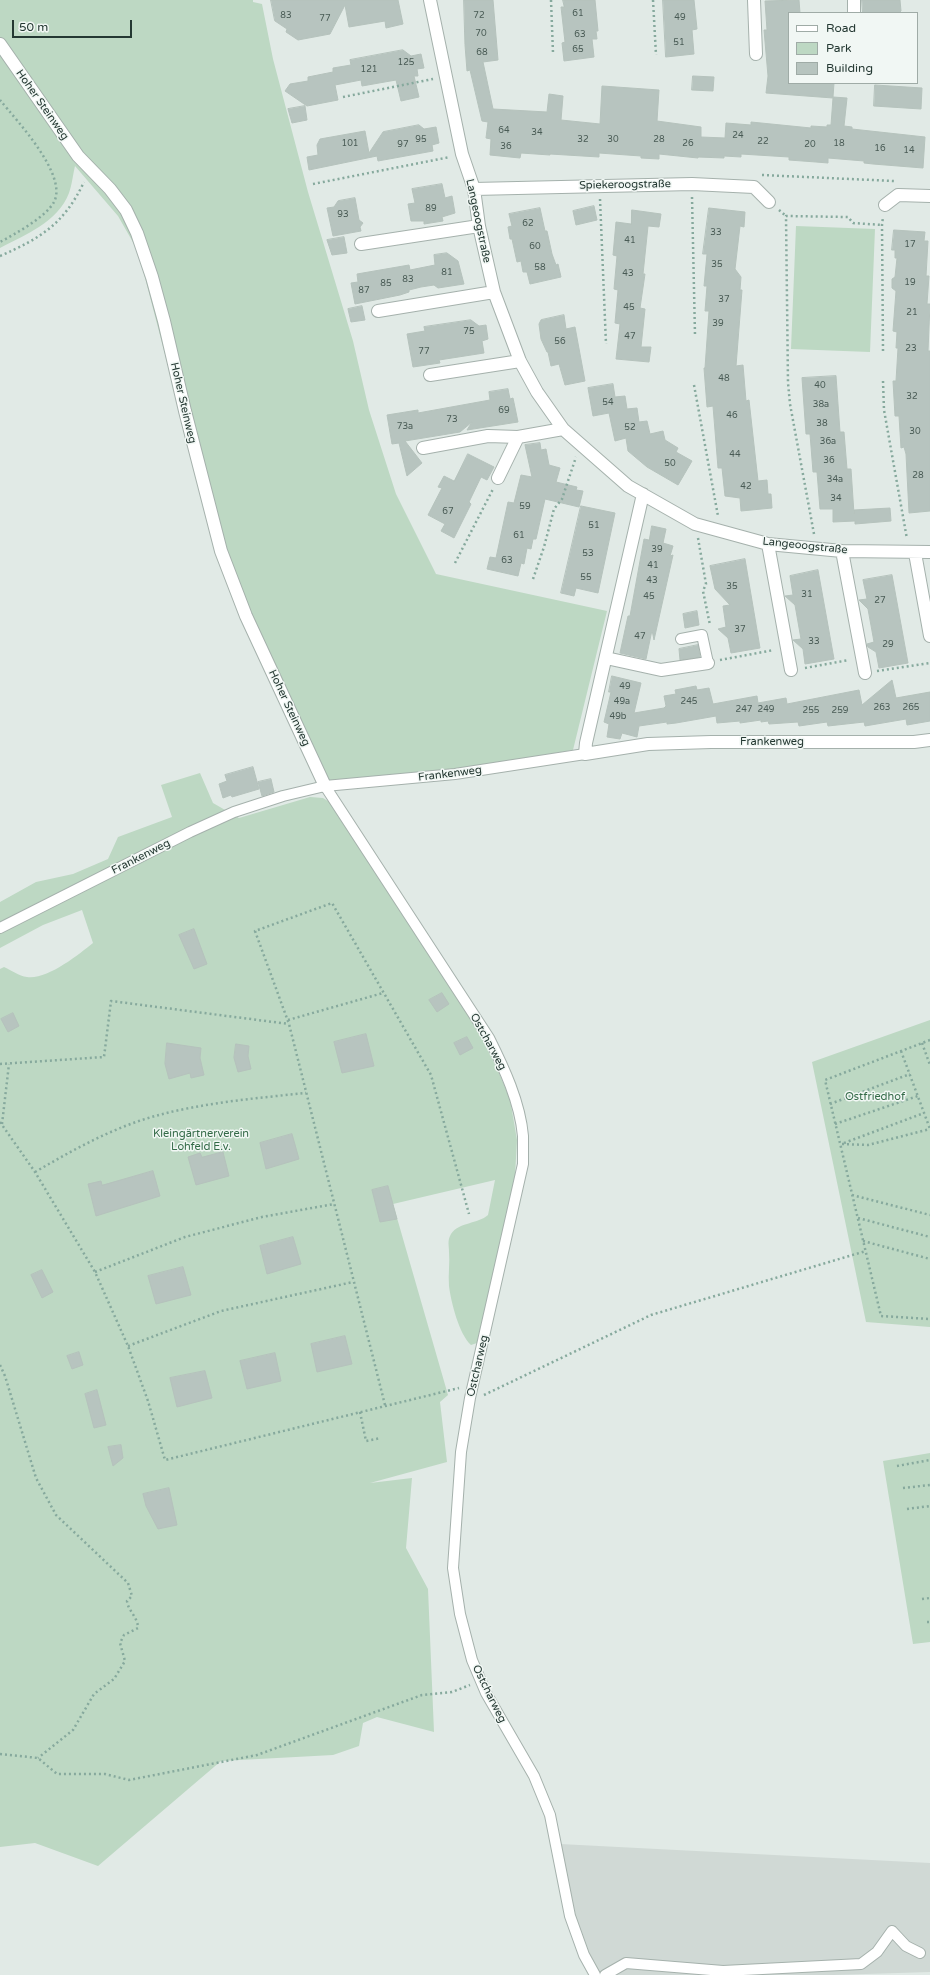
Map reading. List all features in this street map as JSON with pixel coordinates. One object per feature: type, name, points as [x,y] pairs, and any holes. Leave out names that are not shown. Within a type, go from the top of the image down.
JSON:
[{"type":"street","name":"Langeoogstraße","points":[[430,0],[462,154],[474,189],[479,226],[494,292],[520,361],[537,392],[563,429],[628,486],[695,524],[768,544],[842,551],[912,553],[930,552]]},
{"type":"street","points":[[754,0],[756,54]]},
{"type":"street","points":[[854,0],[854,12]]},
{"type":"street","name":"Hoher Steinweg","points":[[0,44],[46,112],[90,169],[110,189],[126,210],[137,233],[152,277],[164,322],[221,551],[246,616],[325,786]]},
{"type":"street","name":"Spiekeroogstraße","points":[[474,189],[692,184],[754,187]]},
{"type":"street","points":[[754,187],[769,202]]},
{"type":"street","points":[[885,205],[898,195],[930,196]]},
{"type":"street","points":[[361,244],[479,226]]},
{"type":"street","points":[[378,311],[494,292]]},
{"type":"street","points":[[430,375],[520,361]]},
{"type":"street","points":[[423,448],[488,436],[518,437],[563,429]]},
{"type":"street","points":[[498,478],[518,437]]},
{"type":"street","points":[[585,754],[586,743],[643,494]]},
{"type":"street","points":[[768,544],[791,670]]},
{"type":"street","points":[[842,551],[865,673]]},
{"type":"street","points":[[912,553],[930,636]]},
{"type":"street","points":[[606,658],[661,670],[708,663]]},
{"type":"street","name":"Frankenweg","points":[[585,754],[648,744],[712,742],[914,742],[930,740]]},
{"type":"lane","points":[[681,639],[702,636],[708,663]]},
{"type":"lane","name":"Frankenweg","points":[[0,928],[190,832],[234,812],[283,796],[325,786],[455,774],[585,754]]},
{"type":"lane","name":"Ostcharweg","points":[[325,786],[489,1038],[505,1070],[517,1106],[523,1136],[523,1164],[470,1398],[461,1452],[453,1568],[460,1614],[479,1679],[534,1776],[550,1814],[570,1916],[584,1955],[596,1975]]},
{"type":"lane","points":[[605,1975],[626,1963],[723,1971],[861,1964],[877,1952],[892,1931],[906,1946],[920,1953]]},
{"type":"path","points":[[551,0],[553,53]]},
{"type":"path","points":[[653,0],[656,55]]},
{"type":"path","points":[[343,97],[445,77]]},
{"type":"path","points":[[0,100],[28,134],[50,169],[57,190],[53,204],[48,210],[22,229],[0,242]]},
{"type":"path","points":[[313,184],[462,154]]},
{"type":"path","points":[[0,256],[30,243],[53,226],[68,210],[90,169]]},
{"type":"path","points":[[754,187],[755,175],[898,181]]},
{"type":"path","points":[[692,184],[695,335]]},
{"type":"path","points":[[599,185],[606,344]]},
{"type":"path","points":[[883,350],[882,225],[885,205]]},
{"type":"path","points":[[817,549],[790,404],[788,383],[786,216],[848,217],[853,223],[882,225]]},
{"type":"path","points":[[883,381],[884,410],[912,553]]},
{"type":"path","points":[[694,385],[720,532]]},
{"type":"path","points":[[533,579],[554,509],[562,499],[580,444]]},
{"type":"path","points":[[455,563],[498,478]]},
{"type":"path","points":[[695,524],[706,584],[703,591],[711,630]]},
{"type":"path","points":[[708,663],[786,648]]},
{"type":"path","points":[[791,670],[861,658]]},
{"type":"path","points":[[865,673],[930,663]]},
{"type":"path","points":[[385,1405],[288,1020],[255,931],[332,903],[431,1075],[468,1214]]},
{"type":"path","points":[[288,1020],[383,993]]},
{"type":"path","points":[[0,1064],[104,1057],[111,1001],[289,1024]]},
{"type":"path","points":[[930,1040],[825,1080],[881,1316],[930,1320]]},
{"type":"path","points":[[922,1043],[930,1065]]},
{"type":"path","points":[[841,1144],[868,1145],[930,1129],[901,1051]]},
{"type":"path","points":[[9,1064],[1,1123],[34,1172],[95,1272],[128,1346],[148,1401],[165,1460],[473,1384]]},
{"type":"path","points":[[830,1104],[910,1074]]},
{"type":"path","points":[[34,1172],[72,1150],[118,1129],[156,1116],[234,1101],[306,1092]]},
{"type":"path","points":[[835,1124],[918,1096]]},
{"type":"path","points":[[841,1144],[924,1113]]},
{"type":"path","points":[[852,1195],[930,1215]]},
{"type":"path","points":[[95,1272],[185,1237],[262,1217],[334,1204]]},
{"type":"path","points":[[858,1218],[930,1237]]},
{"type":"path","points":[[864,1241],[930,1259]]},
{"type":"path","points":[[470,1398],[487,1394],[650,1315],[866,1251]]},
{"type":"path","points":[[128,1346],[221,1311],[353,1282]]},
{"type":"path","points":[[0,1365],[5,1376],[36,1478],[56,1515],[128,1583],[132,1596],[127,1601],[128,1607],[138,1622],[138,1628],[124,1635],[120,1643],[126,1661],[114,1678],[94,1694],[73,1730],[38,1758]]},
{"type":"path","points":[[360,1412],[366,1441],[381,1438]]},
{"type":"path","points":[[898,1466],[930,1460]]},
{"type":"path","points":[[903,1488],[930,1485]]},
{"type":"path","points":[[907,1509],[930,1506]]},
{"type":"path","points":[[922,1599],[930,1598]]},
{"type":"path","points":[[0,1754],[38,1758],[57,1774],[105,1774],[129,1780],[257,1755],[422,1695],[452,1692],[466,1687],[479,1679]]},
{"type":"shaded area","points":[[560,1844],[930,1863],[930,1972],[834,1975],[598,1975],[581,1939]]},
{"type":"green space","points":[[0,0],[253,0],[253,2],[262,4],[273,59],[308,192],[353,341],[369,410],[396,494],[436,574],[607,611],[573,750],[454,770],[321,781],[216,550],[138,251],[118,216],[75,166],[69,193],[57,212],[49,220],[30,233],[0,248]]},
{"type":"green space","points":[[796,226],[875,229],[870,352],[791,349]]},
{"type":"green space","name":"Kleingärtnerverein Lohfeld E.v.","points":[[200,773],[213,803],[239,818],[310,797],[323,798],[331,803],[479,1032],[510,1099],[517,1140],[515,1176],[477,1343],[471,1345],[459,1326],[449,1286],[449,1241],[454,1230],[488,1215],[495,1180],[393,1204],[448,1395],[440,1402],[447,1462],[370,1483],[412,1478],[406,1548],[428,1589],[434,1732],[377,1717],[363,1723],[359,1746],[333,1755],[221,1761],[98,1866],[35,1843],[0,1847],[0,969],[4,967],[27,977],[44,975],[62,966],[93,943],[82,910],[43,925],[0,948],[0,902],[36,882],[73,874],[108,859],[118,837],[172,817],[161,785]]},
{"type":"green space","name":"Ostfriedhof","points":[[930,1020],[930,1327],[866,1322],[812,1062]]},
{"type":"green space","points":[[930,1453],[930,1642],[913,1644],[883,1461]]},
{"type":"building","points":[[271,0],[398,0],[403,24],[386,28],[385,21],[349,27],[345,5],[330,34],[298,40],[286,32],[287,29],[275,21]]},
{"type":"building","points":[[464,0],[493,0],[498,60],[483,62],[493,109],[547,112],[549,94],[563,96],[561,120],[600,124],[602,86],[659,90],[657,121],[701,127],[701,137],[725,138],[726,123],[751,125],[751,122],[811,128],[811,126],[827,127],[827,125],[831,125],[833,98],[766,93],[768,76],[764,30],[767,30],[765,1],[799,0],[800,12],[788,12],[788,84],[834,84],[833,97],[847,98],[844,126],[852,127],[852,129],[925,137],[923,168],[873,164],[864,163],[864,161],[828,158],[828,163],[789,160],[789,157],[741,154],[741,157],[724,156],[724,158],[698,158],[659,154],[659,159],[599,153],[599,157],[521,153],[520,158],[490,155],[491,139],[486,138],[488,122],[482,121],[470,70],[467,71]]},
{"type":"building","points":[[563,0],[595,0],[598,31],[596,31],[597,39],[592,39],[594,57],[564,61],[562,43],[565,42],[561,7],[564,7]]},
{"type":"building","points":[[663,0],[694,0],[697,29],[692,30],[694,54],[666,57]]},
{"type":"building","points":[[862,0],[900,0],[900,12],[863,12]]},
{"type":"building","points":[[403,50],[411,56],[421,54],[424,68],[417,69],[418,76],[414,76],[419,97],[401,101],[396,80],[362,86],[361,80],[335,85],[338,100],[307,106],[285,91],[290,84],[308,81],[308,77],[333,72],[333,68],[351,65],[350,60]]},
{"type":"building","points":[[693,76],[714,77],[713,91],[692,90]]},
{"type":"building","points":[[875,85],[922,88],[921,109],[874,106]]},
{"type":"building","points":[[305,106],[307,120],[292,123],[288,109]]},
{"type":"building","points":[[419,125],[424,129],[436,127],[439,143],[432,145],[433,151],[378,161],[377,156],[309,170],[307,157],[318,155],[317,145],[320,139],[365,131],[369,153],[383,132]]},
{"type":"building","points":[[442,184],[445,198],[452,196],[455,213],[442,217],[443,221],[424,224],[424,221],[411,221],[408,204],[415,203],[412,189]]},
{"type":"building","points":[[355,198],[359,220],[363,223],[360,227],[361,231],[333,236],[327,208],[334,207],[338,201]]},
{"type":"building","points":[[594,206],[597,220],[576,225],[573,211]]},
{"type":"building","points":[[540,208],[552,254],[556,265],[558,264],[561,277],[530,284],[527,272],[523,272],[521,261],[517,262],[512,239],[510,239],[508,227],[512,226],[509,214]]},
{"type":"building","points":[[709,208],[745,212],[744,227],[740,226],[735,269],[741,277],[740,290],[742,290],[736,366],[743,365],[746,401],[749,400],[758,481],[767,480],[768,494],[771,494],[772,508],[741,511],[740,498],[725,496],[722,468],[718,468],[713,406],[707,407],[704,368],[709,311],[705,311],[707,286],[704,286],[707,254],[703,254]]},
{"type":"building","points":[[632,210],[661,214],[659,227],[648,226],[643,274],[645,274],[640,308],[645,309],[641,347],[651,347],[649,362],[616,359],[620,324],[615,323],[618,290],[614,289],[617,256],[613,255],[616,222],[631,224]]},
{"type":"building","points":[[894,230],[925,232],[924,241],[928,241],[926,276],[929,276],[927,304],[930,304],[928,351],[930,351],[930,511],[909,513],[906,454],[904,447],[901,448],[899,416],[895,416],[893,381],[896,381],[898,348],[896,348],[897,332],[893,331],[896,291],[892,288],[892,279],[895,277],[897,258],[895,258],[895,250],[892,250]]},
{"type":"building","points":[[344,237],[347,253],[332,255],[327,240]]},
{"type":"building","points":[[447,253],[458,261],[464,284],[438,288],[434,285],[421,287],[409,290],[409,292],[400,295],[355,304],[351,283],[358,282],[357,274],[409,265],[410,270],[435,265],[434,255]]},
{"type":"building","points":[[362,306],[365,320],[351,322],[348,309]]},
{"type":"building","points":[[564,315],[566,329],[575,327],[585,381],[565,385],[559,364],[551,366],[548,352],[541,339],[539,324],[541,320]]},
{"type":"building","points":[[471,320],[479,326],[486,325],[488,339],[482,341],[484,353],[439,360],[440,363],[413,367],[407,334],[425,331],[424,327]]},
{"type":"building","points":[[836,376],[840,432],[844,432],[847,469],[851,469],[854,514],[854,510],[890,508],[891,521],[855,524],[855,521],[833,522],[833,509],[820,509],[817,472],[813,472],[810,434],[806,434],[802,378]]},
{"type":"building","points":[[613,384],[615,397],[625,396],[627,409],[637,408],[639,422],[647,421],[650,434],[663,431],[665,440],[678,448],[676,452],[692,461],[678,485],[647,467],[628,451],[626,438],[615,441],[609,413],[593,416],[588,388]]},
{"type":"building","points":[[508,389],[510,399],[513,398],[518,422],[467,430],[472,422],[460,432],[405,441],[422,463],[407,476],[399,443],[392,444],[387,415],[418,410],[418,413],[490,400],[489,392]]},
{"type":"building","points":[[540,443],[541,450],[546,449],[549,465],[560,468],[556,482],[577,487],[576,490],[583,491],[579,507],[545,499],[536,539],[533,539],[531,549],[527,548],[524,564],[521,563],[518,576],[487,569],[490,557],[496,558],[508,502],[514,503],[521,475],[532,477],[525,445]]},
{"type":"building","points":[[468,454],[494,467],[487,480],[481,477],[469,502],[471,504],[454,538],[441,531],[445,524],[428,515],[442,488],[438,487],[444,476],[454,481]]},
{"type":"building","points":[[581,506],[615,513],[598,593],[576,588],[574,596],[561,593]]},
{"type":"building","points":[[652,526],[666,529],[663,543],[673,546],[670,556],[673,555],[654,640],[652,630],[646,659],[620,653],[628,616],[630,616],[644,539],[649,540]]},
{"type":"building","points":[[745,559],[760,648],[731,653],[728,638],[718,629],[726,627],[723,606],[730,605],[715,589],[710,566]]},
{"type":"building","points":[[818,570],[834,659],[805,664],[803,649],[793,640],[801,639],[795,605],[785,596],[793,595],[790,576]]},
{"type":"building","points":[[892,575],[908,663],[879,668],[876,652],[868,647],[867,644],[874,642],[868,609],[859,600],[867,599],[863,580]]},
{"type":"building","points":[[697,611],[699,625],[685,628],[683,614]]},
{"type":"building","points":[[698,645],[700,657],[680,660],[679,649]]},
{"type":"building","points":[[612,676],[641,683],[634,713],[664,708],[666,706],[664,696],[676,694],[675,690],[696,686],[697,690],[709,688],[713,704],[757,696],[758,703],[786,698],[787,704],[859,690],[862,705],[892,680],[896,698],[930,692],[930,721],[907,725],[906,719],[865,726],[864,722],[828,726],[827,722],[799,726],[798,722],[769,724],[768,721],[761,722],[761,720],[740,723],[740,721],[717,723],[716,716],[676,723],[667,724],[667,722],[639,726],[637,737],[622,733],[620,739],[607,737],[609,724],[604,722],[611,692],[609,692]]},
{"type":"building","points":[[253,767],[259,789],[232,797],[231,795],[223,798],[219,784],[227,781],[225,775]]},
{"type":"building","points":[[271,779],[274,792],[262,796],[258,782]]},
{"type":"building","points":[[194,929],[207,964],[194,969],[179,935]]},
{"type":"building","points":[[442,993],[449,1004],[437,1012],[429,1000]]},
{"type":"building","points":[[13,1013],[19,1026],[8,1032],[1,1019]]},
{"type":"building","points":[[366,1034],[374,1066],[342,1073],[334,1042]]},
{"type":"building","points":[[467,1037],[473,1048],[460,1055],[454,1043]]},
{"type":"building","points":[[167,1043],[201,1048],[200,1058],[204,1075],[191,1078],[190,1073],[169,1079],[165,1064]]},
{"type":"building","points":[[236,1044],[249,1046],[248,1056],[251,1069],[238,1072],[234,1058]]},
{"type":"building","points":[[292,1134],[299,1159],[266,1169],[260,1143]]},
{"type":"building","points":[[223,1152],[229,1176],[196,1185],[188,1157],[200,1153],[202,1157]]},
{"type":"building","points":[[153,1171],[160,1196],[96,1216],[88,1184],[101,1181],[102,1185]]},
{"type":"building","points":[[388,1186],[397,1219],[380,1222],[372,1190]]},
{"type":"building","points":[[293,1237],[301,1264],[267,1274],[260,1246]]},
{"type":"building","points":[[183,1267],[191,1295],[156,1304],[148,1276]]},
{"type":"building","points":[[42,1270],[53,1292],[42,1298],[31,1275]]},
{"type":"building","points":[[345,1336],[352,1364],[317,1372],[311,1344]]},
{"type":"building","points":[[79,1352],[83,1365],[72,1369],[67,1356]]},
{"type":"building","points":[[275,1353],[281,1381],[247,1389],[240,1361]]},
{"type":"building","points":[[205,1371],[212,1398],[177,1407],[170,1378]]},
{"type":"building","points":[[97,1390],[106,1425],[94,1428],[85,1394]]},
{"type":"building","points":[[121,1445],[123,1458],[113,1466],[108,1447]]},
{"type":"building","points":[[169,1488],[177,1525],[158,1529],[146,1506],[143,1494]]}]
